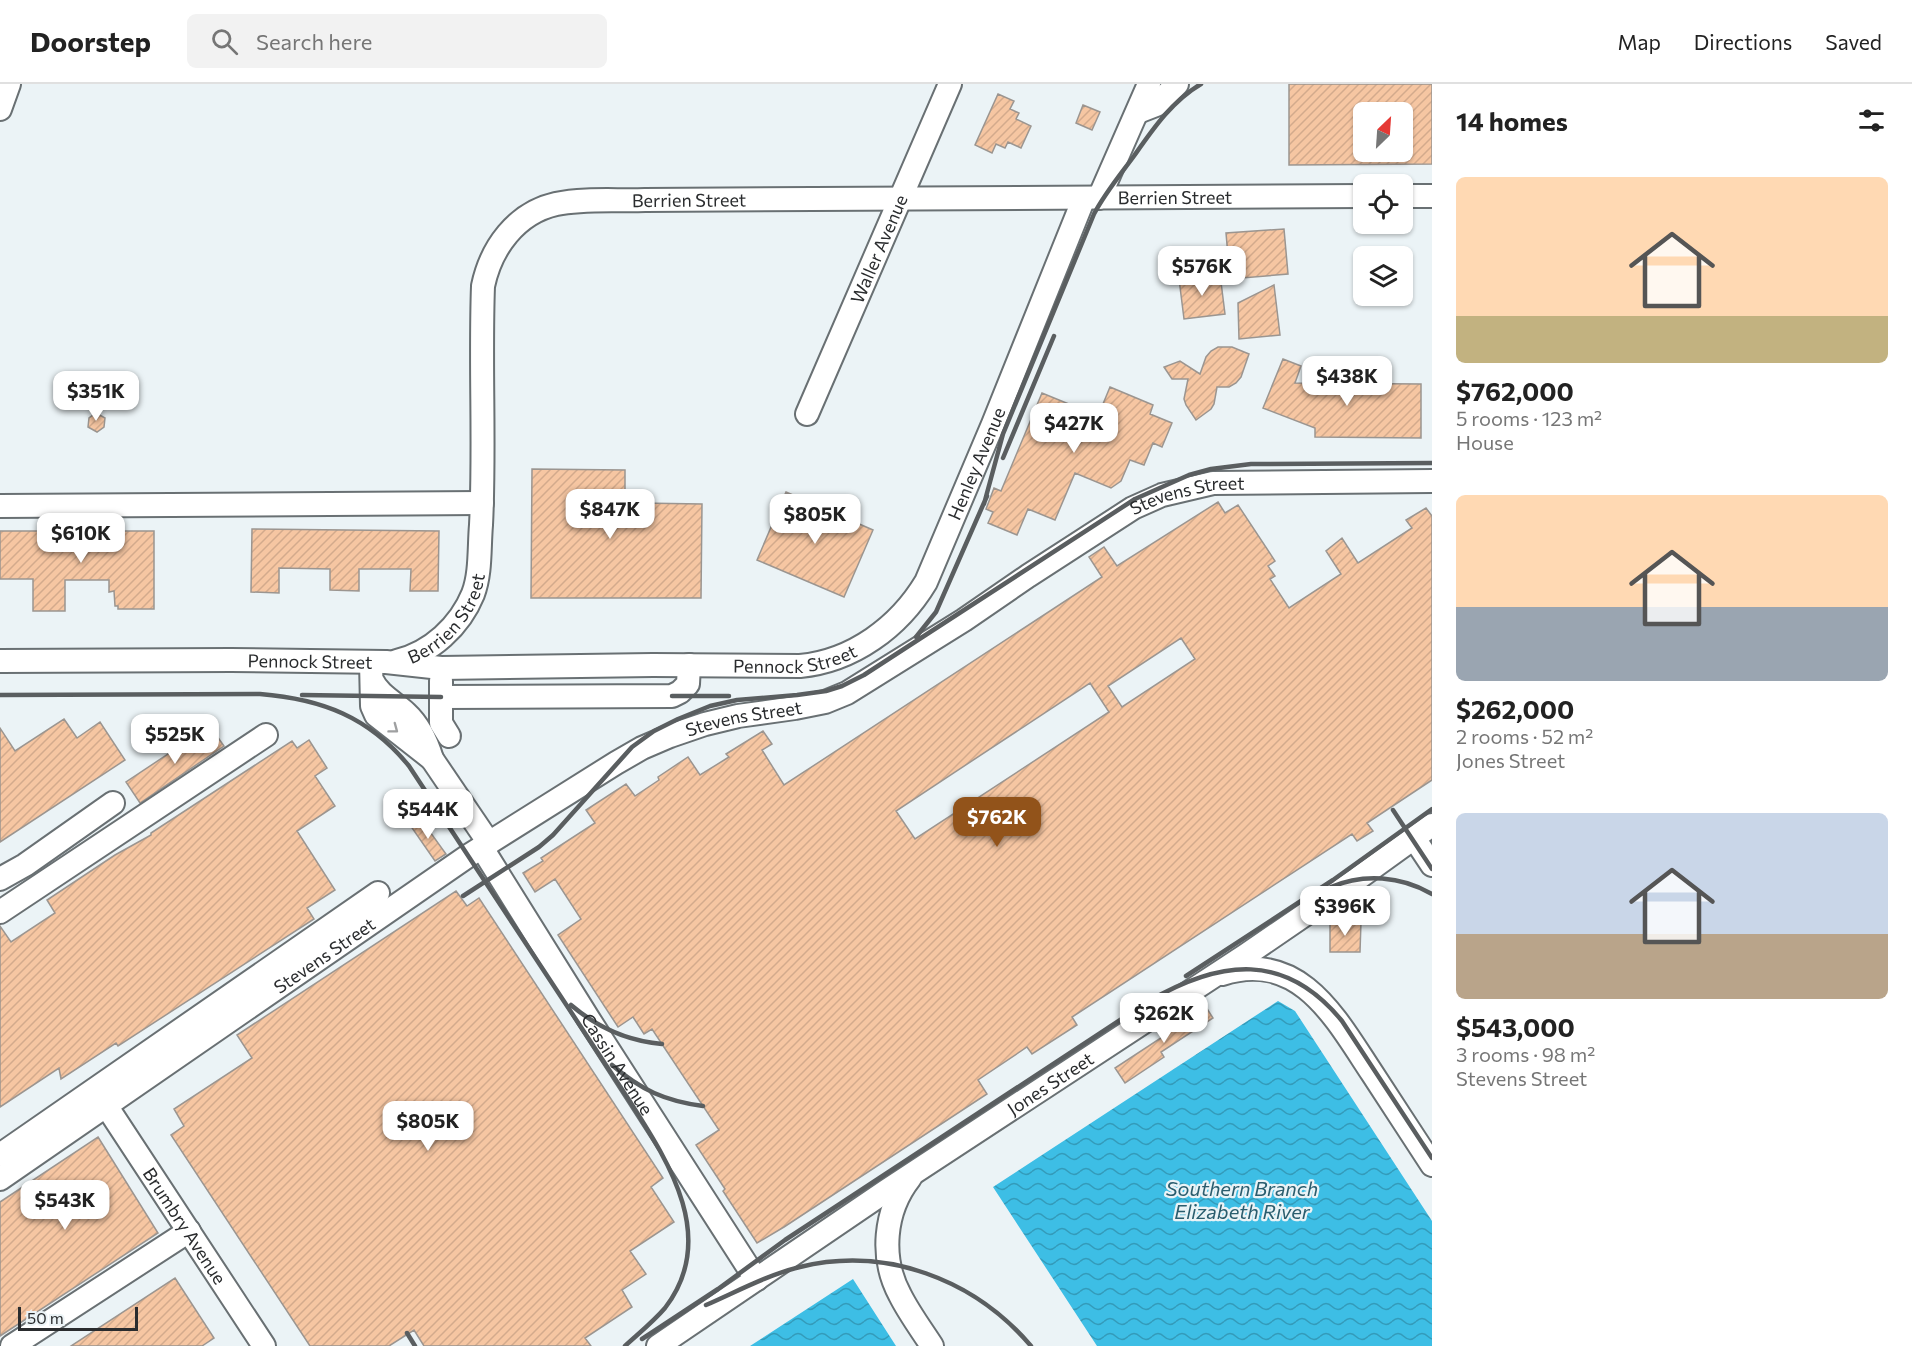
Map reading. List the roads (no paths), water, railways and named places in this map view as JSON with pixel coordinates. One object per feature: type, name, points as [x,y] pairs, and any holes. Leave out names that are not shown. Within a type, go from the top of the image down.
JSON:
[{"type":"street","points":[[0,109],[9,84]]},
{"type":"street","name":"Waller Avenue","points":[[807,414],[950,84]]},
{"type":"street","name":"Henley Avenue","points":[[868,643],[880,635],[917,597],[930,574],[1091,198],[1138,112],[1149,84]]},
{"type":"street","points":[[1138,112],[1156,105],[1177,84]]},
{"type":"street","name":"Berrien Street","points":[[376,668],[410,657],[431,646],[451,629],[466,608],[473,593],[477,575],[482,503],[483,286],[496,250],[522,221],[539,211],[568,203],[645,200],[1353,196]]},
{"type":"street","points":[[1413,196],[1432,196]]},
{"type":"street","name":"Stevens Street","points":[[0,1179],[485,845],[616,763],[642,748],[705,724],[738,716],[825,702],[847,693],[964,620],[1133,508],[1162,495],[1213,483],[1432,481]]},
{"type":"street","points":[[0,506],[482,503]]},
{"type":"street","name":"Pennock Street","points":[[0,661],[231,660],[376,668],[815,664],[841,657],[868,643]]},
{"type":"street","points":[[441,696],[672,696],[688,684],[689,665]]},
{"type":"street","name":"Cassin Avenue","points":[[376,668],[372,706],[376,715],[432,759],[588,1018],[757,1279]]},
{"type":"street","points":[[441,668],[441,723],[449,736]]},
{"type":"street","points":[[0,912],[266,735]]},
{"type":"street","points":[[0,879],[25,865],[113,803]]},
{"type":"street","points":[[1423,832],[1432,865]]},
{"type":"street","name":"Jones Street","points":[[658,1346],[1192,990],[1423,832]]},
{"type":"street","name":"Stevens Street","points":[[0,1155],[378,893]]},
{"type":"street","points":[[1192,990],[1222,974],[1254,969],[1281,973],[1308,989],[1337,1021],[1432,1165]]},
{"type":"street","name":"Brumbry Avenue","points":[[107,1107],[264,1346]]},
{"type":"street","points":[[918,1171],[904,1185],[894,1205],[888,1230],[888,1260],[899,1295],[932,1346]]},
{"type":"street","points":[[12,1346],[189,1232]]},
{"type":"water","name":"Southern Branch Elizabeth River","points":[[1278,1001],[1295,1011],[1432,1221],[1432,1346],[1097,1346],[993,1187]]},
{"type":"water","points":[[853,1279],[896,1346],[750,1346]]},
{"type":"railway","points":[[984,504],[1003,434],[1094,214],[1113,184],[1164,116],[1201,84]]},
{"type":"railway","points":[[1003,458],[1054,336]]},
{"type":"railway","points":[[463,896],[539,847],[553,835],[632,747],[654,731],[710,706],[737,700],[826,691],[842,686],[864,675],[1135,499],[1189,475],[1211,469],[1251,464],[1432,463]]},
{"type":"railway","points":[[916,637],[936,612],[987,496]]},
{"type":"railway","points":[[0,695],[260,694],[283,697],[304,700],[343,714],[361,723],[394,749],[409,766],[629,1100],[659,1148],[672,1174],[682,1201],[688,1228],[688,1255],[681,1281],[665,1308],[625,1346]]},
{"type":"railway","points":[[302,695],[441,697]]},
{"type":"railway","points":[[672,696],[729,696]]},
{"type":"railway","points":[[1186,976],[1333,880],[1432,809]]},
{"type":"railway","points":[[1393,810],[1432,869]]},
{"type":"railway","points":[[1331,887],[1369,878],[1408,883],[1432,894]]},
{"type":"railway","points":[[642,1339],[718,1289],[785,1240],[1149,1001],[1175,987],[1226,971],[1251,969],[1275,973],[1298,983],[1320,998],[1342,1021],[1432,1158]]},
{"type":"railway","points":[[571,1005],[614,1032],[637,1040],[662,1044]]},
{"type":"railway","points":[[612,1065],[654,1093],[677,1101],[703,1106]]},
{"type":"railway","points":[[706,1305],[764,1279],[800,1267],[832,1262],[864,1261],[896,1265],[926,1273],[956,1286],[983,1302],[1031,1346]]},
{"type":"railway","points":[[407,1333],[415,1346]]}]
